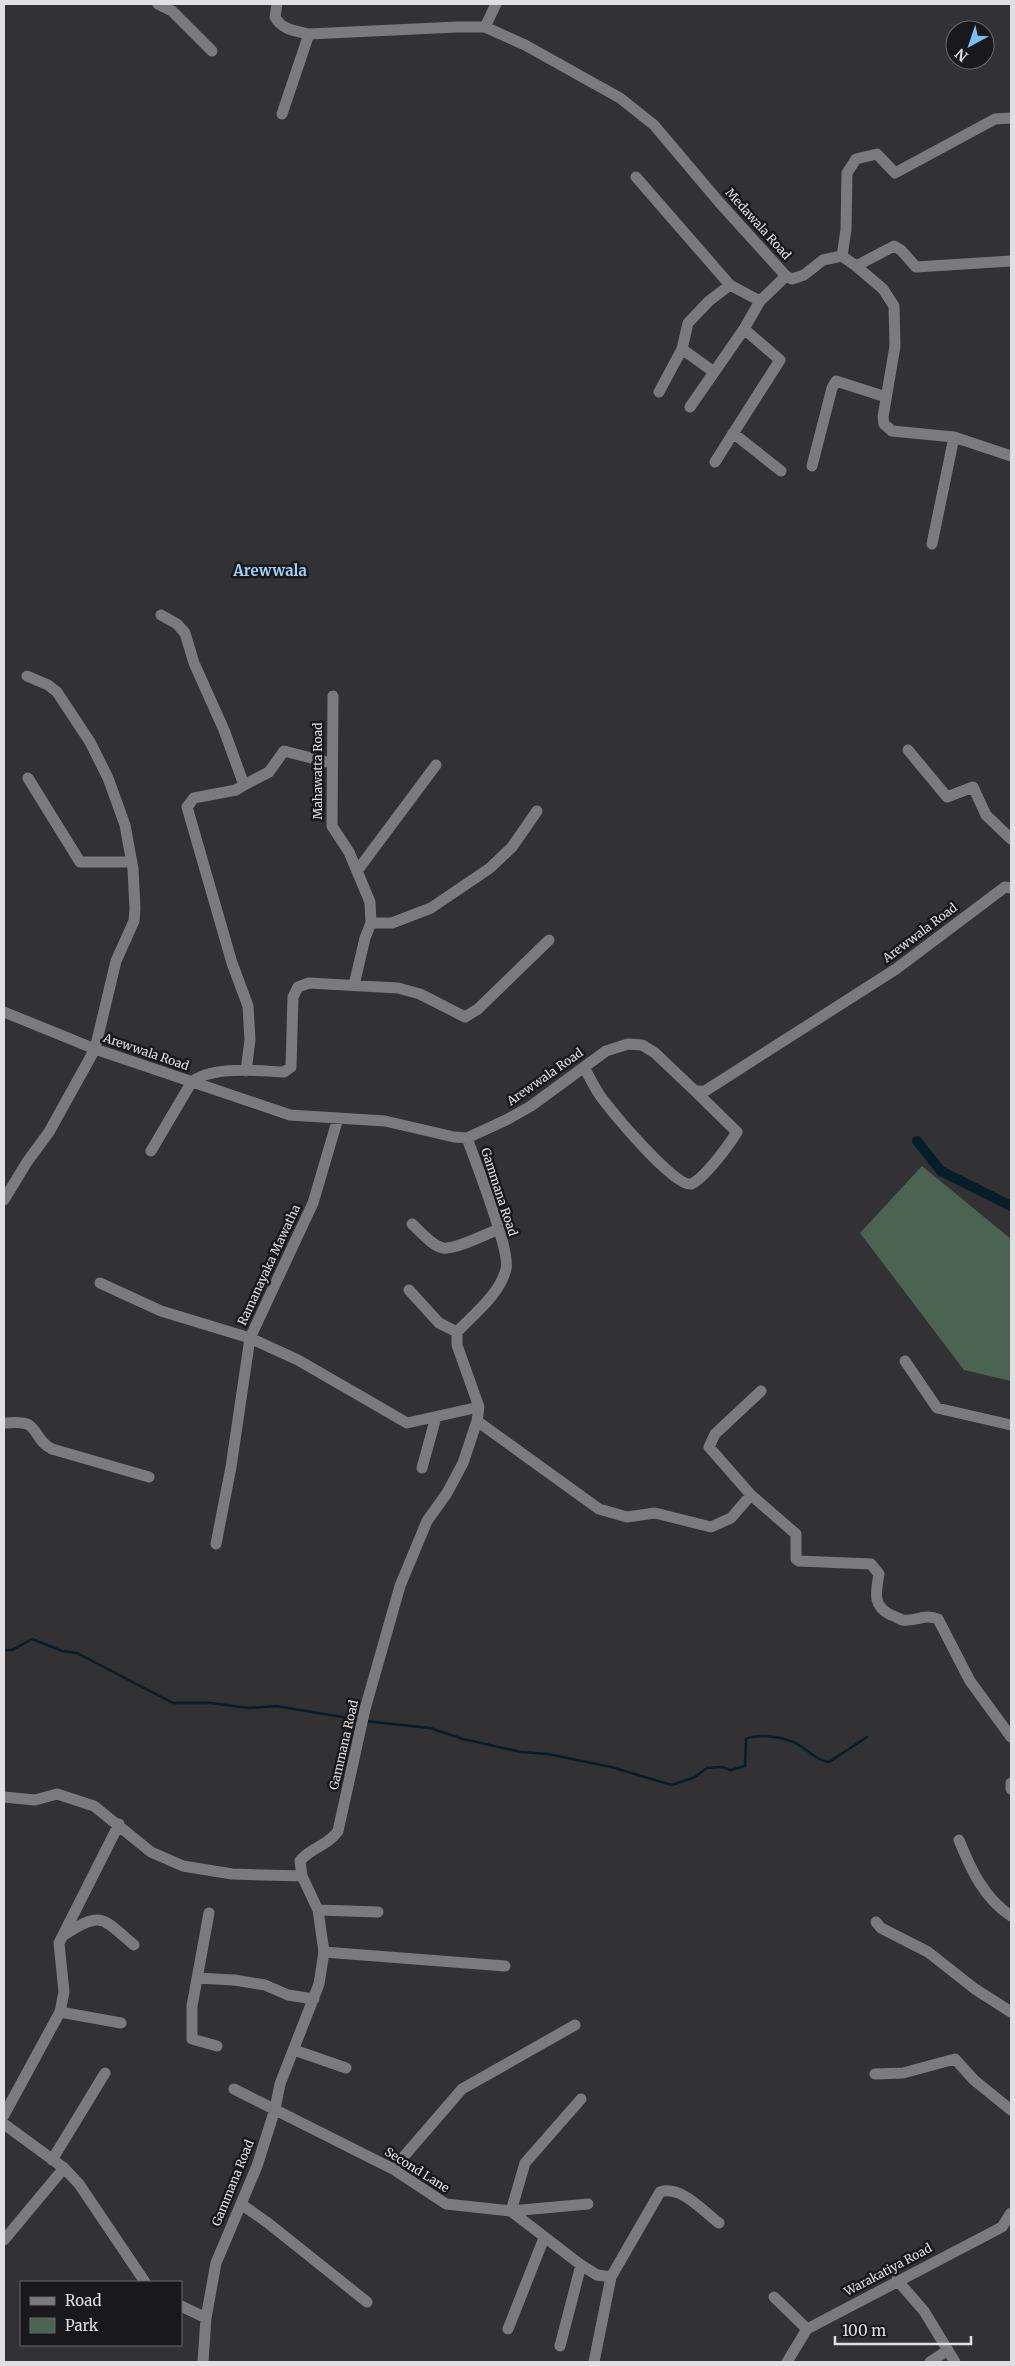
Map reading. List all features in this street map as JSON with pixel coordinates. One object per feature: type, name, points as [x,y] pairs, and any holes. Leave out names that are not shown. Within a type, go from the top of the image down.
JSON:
[{"type":"street","points":[[158,4],[172,11],[212,51]]},
{"type":"street","points":[[277,4],[274,17],[278,23],[290,29],[309,34],[457,27],[485,28],[496,4]]},
{"type":"street","name":"Medawala Road","points":[[485,28],[525,45],[620,98],[654,125],[719,202],[786,276],[792,279],[804,275],[823,260],[842,256]]},
{"type":"street","points":[[282,114],[309,34]]},
{"type":"street","points":[[1011,118],[995,119],[895,173],[877,154],[856,159],[847,173],[846,230],[842,256],[883,290],[894,306],[894,346],[884,424],[892,432],[954,437],[1011,456]]},
{"type":"street","points":[[636,177],[730,285],[760,301]]},
{"type":"street","points":[[856,266],[894,246],[901,250],[916,267],[1011,261]]},
{"type":"street","points":[[690,407],[744,329],[760,301],[786,276]]},
{"type":"street","points":[[659,392],[682,349],[688,323],[709,301],[730,285]]},
{"type":"street","points":[[715,462],[780,360],[744,329]]},
{"type":"street","points":[[682,349],[714,372]]},
{"type":"street","points":[[812,466],[832,388],[836,381],[886,397]]},
{"type":"street","points":[[733,434],[781,472]]},
{"type":"street","points":[[932,544],[954,437]]},
{"type":"street","points":[[161,615],[177,624],[185,633],[194,663],[224,730],[244,785]]},
{"type":"street","points":[[4,1200],[27,1162],[49,1132],[95,1049],[116,961],[134,921],[135,908],[132,862],[124,826],[113,794],[90,742],[57,692],[48,685],[27,676]]},
{"type":"street","name":"Mahawatta Road","points":[[333,696],[332,826],[349,852],[370,902],[371,923],[365,938],[354,985]]},
{"type":"street","points":[[908,750],[947,797],[973,787],[986,815],[1011,840]]},
{"type":"street","points":[[246,1071],[250,1040],[248,1006],[232,963],[186,807],[194,798],[236,790],[270,772],[284,752],[331,763]]},
{"type":"street","points":[[357,871],[436,765]]},
{"type":"street","points":[[28,778],[80,862],[132,862]]},
{"type":"street","points":[[371,923],[392,923],[431,908],[490,868],[512,847],[537,811]]},
{"type":"street","points":[[1008,887],[1011,876]]},
{"type":"street","name":"Arewwala Road","points":[[4,1012],[95,1049],[290,1115],[385,1121],[467,1138],[508,1120],[613,1048],[628,1044],[642,1045],[655,1053],[696,1091],[705,1091],[896,969],[1008,887]]},
{"type":"street","points":[[151,1151],[191,1083],[197,1077],[210,1073],[246,1071],[284,1072],[291,1066],[293,997],[298,987],[309,983],[398,988],[420,994],[465,1017],[478,1009],[549,940]]},
{"type":"street","points":[[584,1067],[599,1095],[639,1143],[686,1184],[692,1183],[709,1168],[737,1132],[696,1091]]},
{"type":"street","name":"Ramanayaka Mawatha","points":[[216,1544],[231,1467],[250,1338],[313,1203],[338,1118]]},
{"type":"street","name":"Gammana Road","points":[[203,2362],[206,2318],[216,2263],[257,2166],[275,2109],[280,2084],[314,1999],[324,1952],[318,1910],[302,1876],[300,1861],[312,1849],[333,1839],[338,1831],[363,1721],[400,1586],[427,1521],[447,1493],[463,1463],[477,1421],[479,1407],[457,1345],[457,1332],[498,1287],[507,1268],[499,1229],[467,1138]]},
{"type":"street","points":[[412,1224],[443,1248],[454,1246],[499,1229]]},
{"type":"street","points":[[100,1283],[161,1311],[250,1338],[298,1360],[407,1423],[479,1407]]},
{"type":"street","points":[[409,1290],[438,1323],[457,1332]]},
{"type":"street","points":[[905,1361],[937,1408],[1011,1425]]},
{"type":"street","points":[[761,1391],[715,1434],[709,1447],[751,1495],[796,1534],[796,1558],[799,1561],[871,1564],[879,1574],[876,1595],[877,1602],[884,1611],[903,1620],[930,1616],[938,1619],[970,1680],[1011,1737]]},
{"type":"street","points":[[422,1468],[436,1417]]},
{"type":"street","points":[[477,1421],[599,1509],[627,1517],[655,1513],[711,1528],[731,1518],[751,1495]]},
{"type":"street","points":[[4,1422],[31,1426],[39,1440],[52,1449],[149,1477]]},
{"type":"street","points":[[1011,1783],[1011,1789]]},
{"type":"street","points":[[4,1797],[35,1800],[57,1794],[94,1806],[119,1824],[151,1852],[183,1866],[232,1874],[302,1876]]},
{"type":"street","points":[[4,2115],[60,2012],[64,1992],[58,1943],[119,1824]]},
{"type":"street","points":[[959,1840],[970,1866],[996,1906],[1011,1916]]},
{"type":"street","points":[[318,1910],[378,1912]]},
{"type":"street","points":[[209,1913],[192,2006],[192,2039],[218,2046]]},
{"type":"street","points":[[62,1936],[80,1924],[99,1918],[106,1921],[134,1945]]},
{"type":"street","points":[[876,1922],[881,1928],[928,1952],[975,1989],[1011,2012]]},
{"type":"street","points":[[324,1952],[505,1966]]},
{"type":"street","points":[[197,1978],[234,1980],[265,1985],[288,1995],[314,1999]]},
{"type":"street","points":[[60,2012],[121,2023]]},
{"type":"street","points":[[393,2169],[462,2089],[575,2025]]},
{"type":"street","points":[[294,2050],[346,2068]]},
{"type":"street","points":[[876,2074],[903,2073],[955,2060],[974,2080],[1011,2110]]},
{"type":"street","points":[[52,2160],[105,2073]]},
{"type":"street","name":"Second Lane","points":[[234,2089],[393,2169],[446,2204],[511,2211],[588,2204]]},
{"type":"street","points":[[581,2099],[525,2163],[511,2211],[581,2265],[597,2275],[611,2277]]},
{"type":"street","points":[[4,2124],[64,2168],[79,2184],[144,2281]]},
{"type":"street","points":[[4,2240],[64,2168]]},
{"type":"street","points":[[594,2362],[611,2277],[660,2192],[667,2190],[685,2196],[719,2223]]},
{"type":"street","points":[[241,2204],[268,2223],[367,2302]]},
{"type":"street","name":"Warakatiya Road","points":[[807,2329],[897,2280],[1002,2227],[1011,2213]]},
{"type":"street","points":[[508,2330],[544,2238]]},
{"type":"street","points":[[560,2346],[581,2265]]},
{"type":"street","points":[[897,2280],[924,2311],[955,2362]]},
{"type":"street","points":[[774,2297],[807,2329],[787,2362]]},
{"type":"street","points":[[182,2306],[206,2318]]},
{"type":"street","points":[[930,2362],[948,2350]]},
{"type":"green space","points":[[922,1166],[1011,1239],[1011,1381],[964,1370],[860,1233]]},
{"type":"waterway","points":[[917,1141],[941,1171],[1011,1206]]},
{"type":"waterway","points":[[4,1650],[12,1650],[32,1639],[62,1651],[77,1653],[173,1703],[211,1703],[249,1708],[276,1706],[360,1720]]},
{"type":"waterway","points":[[365,1721],[430,1728],[463,1739],[521,1752],[548,1754],[611,1767],[672,1785],[695,1777],[707,1768],[722,1767],[731,1770],[745,1766],[746,1739],[751,1737],[765,1736],[794,1742],[817,1758],[829,1762],[867,1737]]},
{"type":"district","name":"Arewwala","points":[[270,571]]}]
